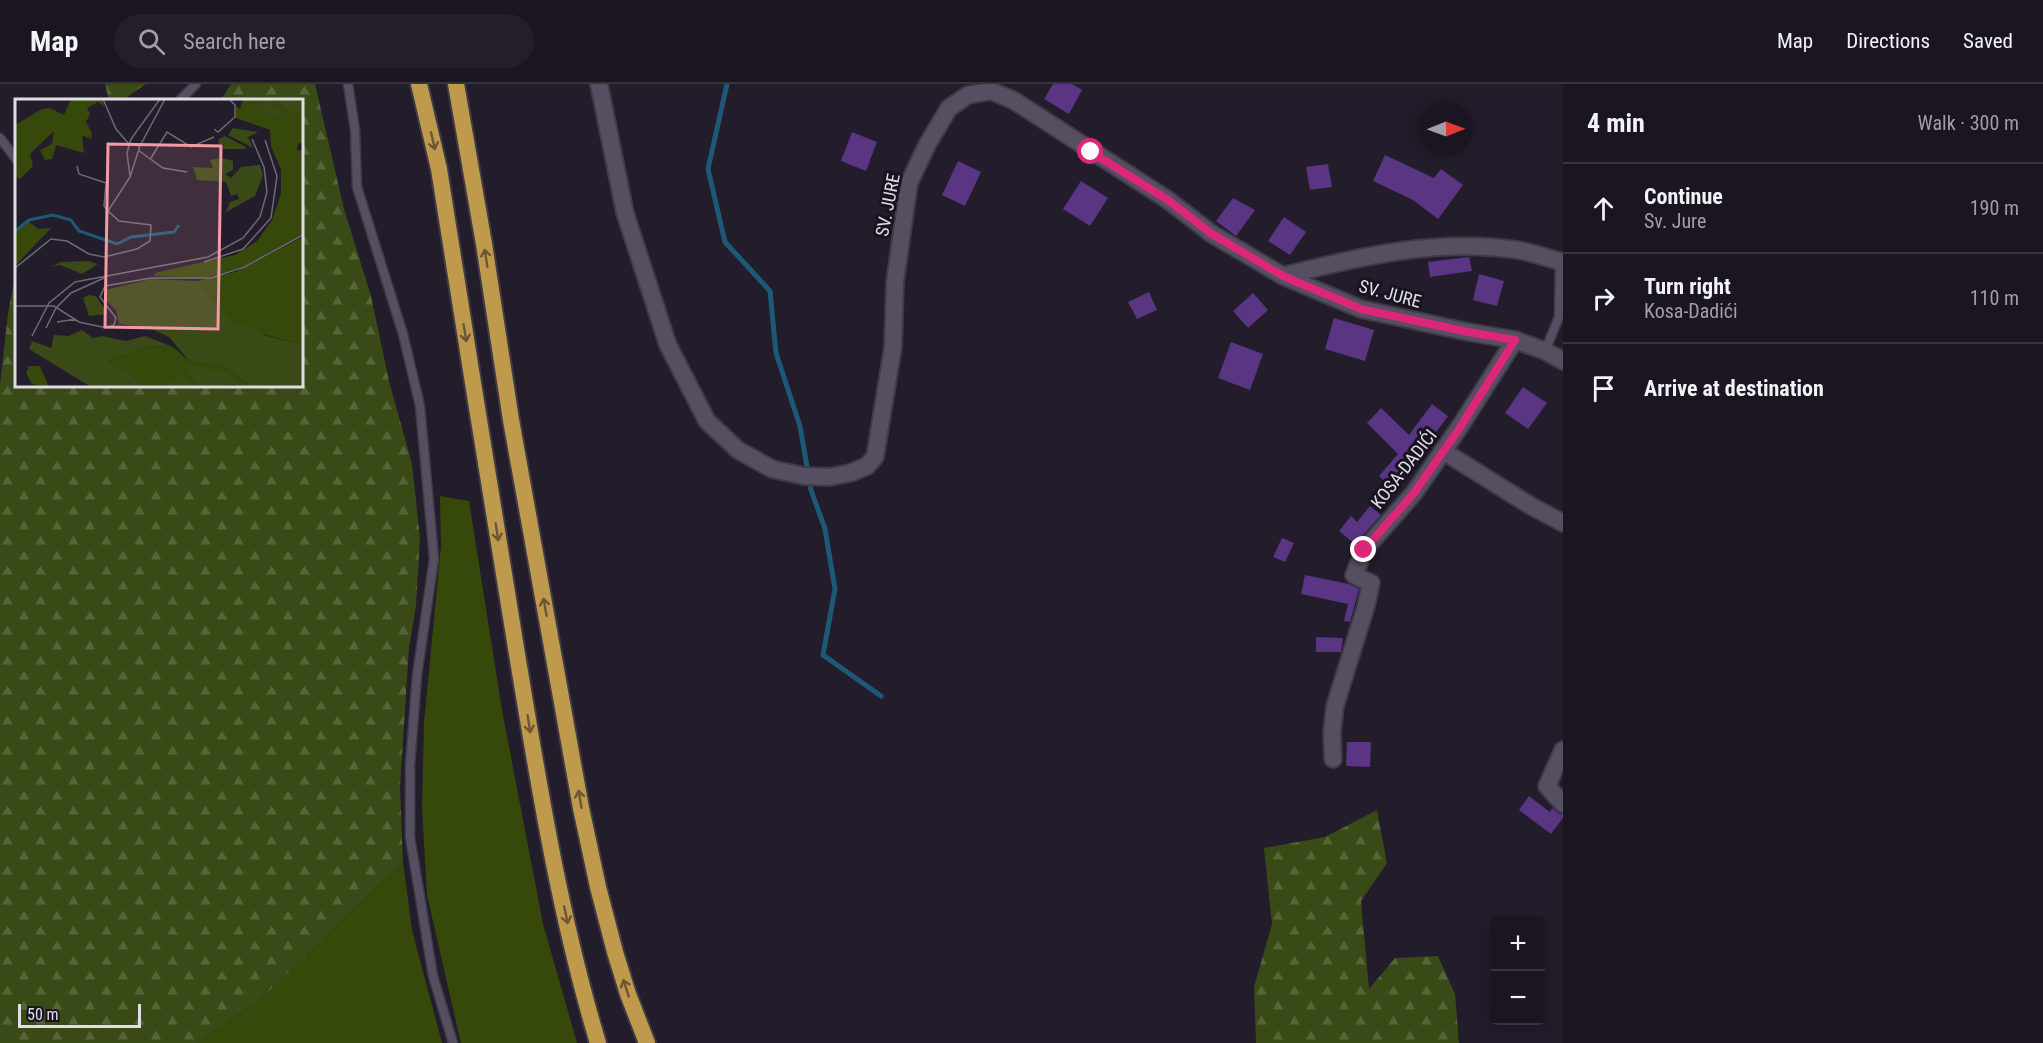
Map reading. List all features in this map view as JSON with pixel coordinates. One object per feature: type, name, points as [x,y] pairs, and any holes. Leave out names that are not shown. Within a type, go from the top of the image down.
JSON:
[{"type":"highway","points":[[419,84],[439,169],[536,769],[566,916],[587,1008],[598,1043]]},
{"type":"highway","points":[[456,84],[511,420],[581,808],[615,952],[647,1043]]},
{"type":"street","name":"SV. JURE","points":[[599,84],[625,213],[668,345],[707,421],[738,450],[772,469],[812,477],[829,477],[850,473],[867,466],[875,457],[893,347],[895,282],[909,183],[927,145],[949,108],[968,95],[994,88],[1168,200],[1212,234],[1283,276],[1361,309],[1515,340],[1545,351],[1563,361]]},
{"type":"street","points":[[1283,276],[1356,257],[1401,250],[1486,248],[1523,251],[1562,261]]},
{"type":"street","name":"KOSA-DADIĆI","points":[[1333,759],[1332,732],[1335,705],[1371,584],[1354,575],[1364,550],[1414,493],[1515,340]]},
{"type":"street","points":[[1443,451],[1563,524]]},
{"type":"street","points":[[1563,750],[1546,786],[1563,804]]},
{"type":"lane","points":[[181,99],[196,84]]},
{"type":"lane","points":[[348,84],[355,130],[357,187],[403,334],[420,406],[434,560],[417,675],[410,766],[410,837],[434,976],[453,1043]]},
{"type":"lane","points":[[0,138],[15,158]]},
{"type":"lane","points":[[1545,351],[1559,317],[1562,261]]},
{"type":"green space","points":[[105,84],[146,84],[124,99],[109,99]]},
{"type":"green space","points":[[231,84],[315,84],[344,209],[371,296],[389,381],[412,464],[420,538],[416,606],[409,648],[400,787],[403,862],[265,995],[199,1043],[0,1043],[0,385],[8,313],[15,276],[15,387],[303,387],[303,99],[222,99]]},
{"type":"green space","points":[[440,496],[469,501],[502,710],[543,924],[577,1043],[461,1043],[427,895],[422,808],[424,723],[441,546]]},
{"type":"green space","points":[[1377,810],[1387,863],[1361,901],[1369,989],[1395,958],[1438,956],[1455,994],[1459,1043],[1256,1043],[1254,987],[1272,924],[1264,848],[1325,837]]},
{"type":"green space","points":[[403,862],[412,930],[442,1043],[199,1043],[265,995]]},
{"type":"building","points":[[1053,84],[1072,84],[1082,90],[1069,114],[1044,99]]},
{"type":"building","points":[[852,132],[877,142],[866,171],[841,161]]},
{"type":"building","points":[[1385,155],[1434,178],[1441,169],[1463,185],[1438,219],[1413,200],[1373,181]]},
{"type":"building","points":[[958,161],[981,172],[965,206],[942,195]]},
{"type":"building","points":[[1328,164],[1332,187],[1310,190],[1306,167]]},
{"type":"building","points":[[1081,181],[1108,198],[1090,226],[1063,209]]},
{"type":"building","points":[[1233,198],[1255,210],[1236,236],[1216,221]]},
{"type":"building","points":[[1284,217],[1306,232],[1290,255],[1268,241]]},
{"type":"building","points":[[1469,257],[1472,271],[1430,277],[1428,262]]},
{"type":"building","points":[[1479,274],[1504,281],[1497,306],[1473,300]]},
{"type":"building","points":[[1149,292],[1157,310],[1137,319],[1128,302]]},
{"type":"building","points":[[1253,293],[1268,310],[1248,328],[1233,311]]},
{"type":"building","points":[[1334,318],[1374,330],[1365,361],[1325,349]]},
{"type":"building","points":[[1231,342],[1263,354],[1250,390],[1218,378]]},
{"type":"building","points":[[1523,387],[1547,403],[1528,429],[1505,413]]},
{"type":"building","points":[[1432,404],[1448,416],[1419,455],[1422,458],[1394,490],[1379,476],[1398,454],[1367,423],[1381,408],[1409,435]]},
{"type":"building","points":[[1370,506],[1381,515],[1355,544],[1339,531],[1351,516],[1357,522]]},
{"type":"building","points":[[1282,538],[1294,543],[1285,562],[1273,557]]},
{"type":"building","points":[[1305,575],[1349,584],[1359,589],[1350,622],[1344,621],[1348,604],[1301,594]]},
{"type":"building","points":[[1316,637],[1343,638],[1341,652],[1316,652]]},
{"type":"building","points":[[1347,742],[1371,742],[1370,767],[1346,766]]},
{"type":"building","points":[[1529,796],[1550,812],[1552,808],[1559,814],[1563,814],[1563,818],[1551,834],[1519,810]]},
{"type":"waterway","points":[[727,84],[708,169],[725,242],[770,291],[776,353],[800,426],[811,490],[825,529],[835,589],[823,655],[881,696]]},
{"type":"route","points":[[1091,152],[1168,200],[1212,234],[1283,276],[1361,309],[1515,340],[1459,429],[1414,493],[1364,550]]}]
